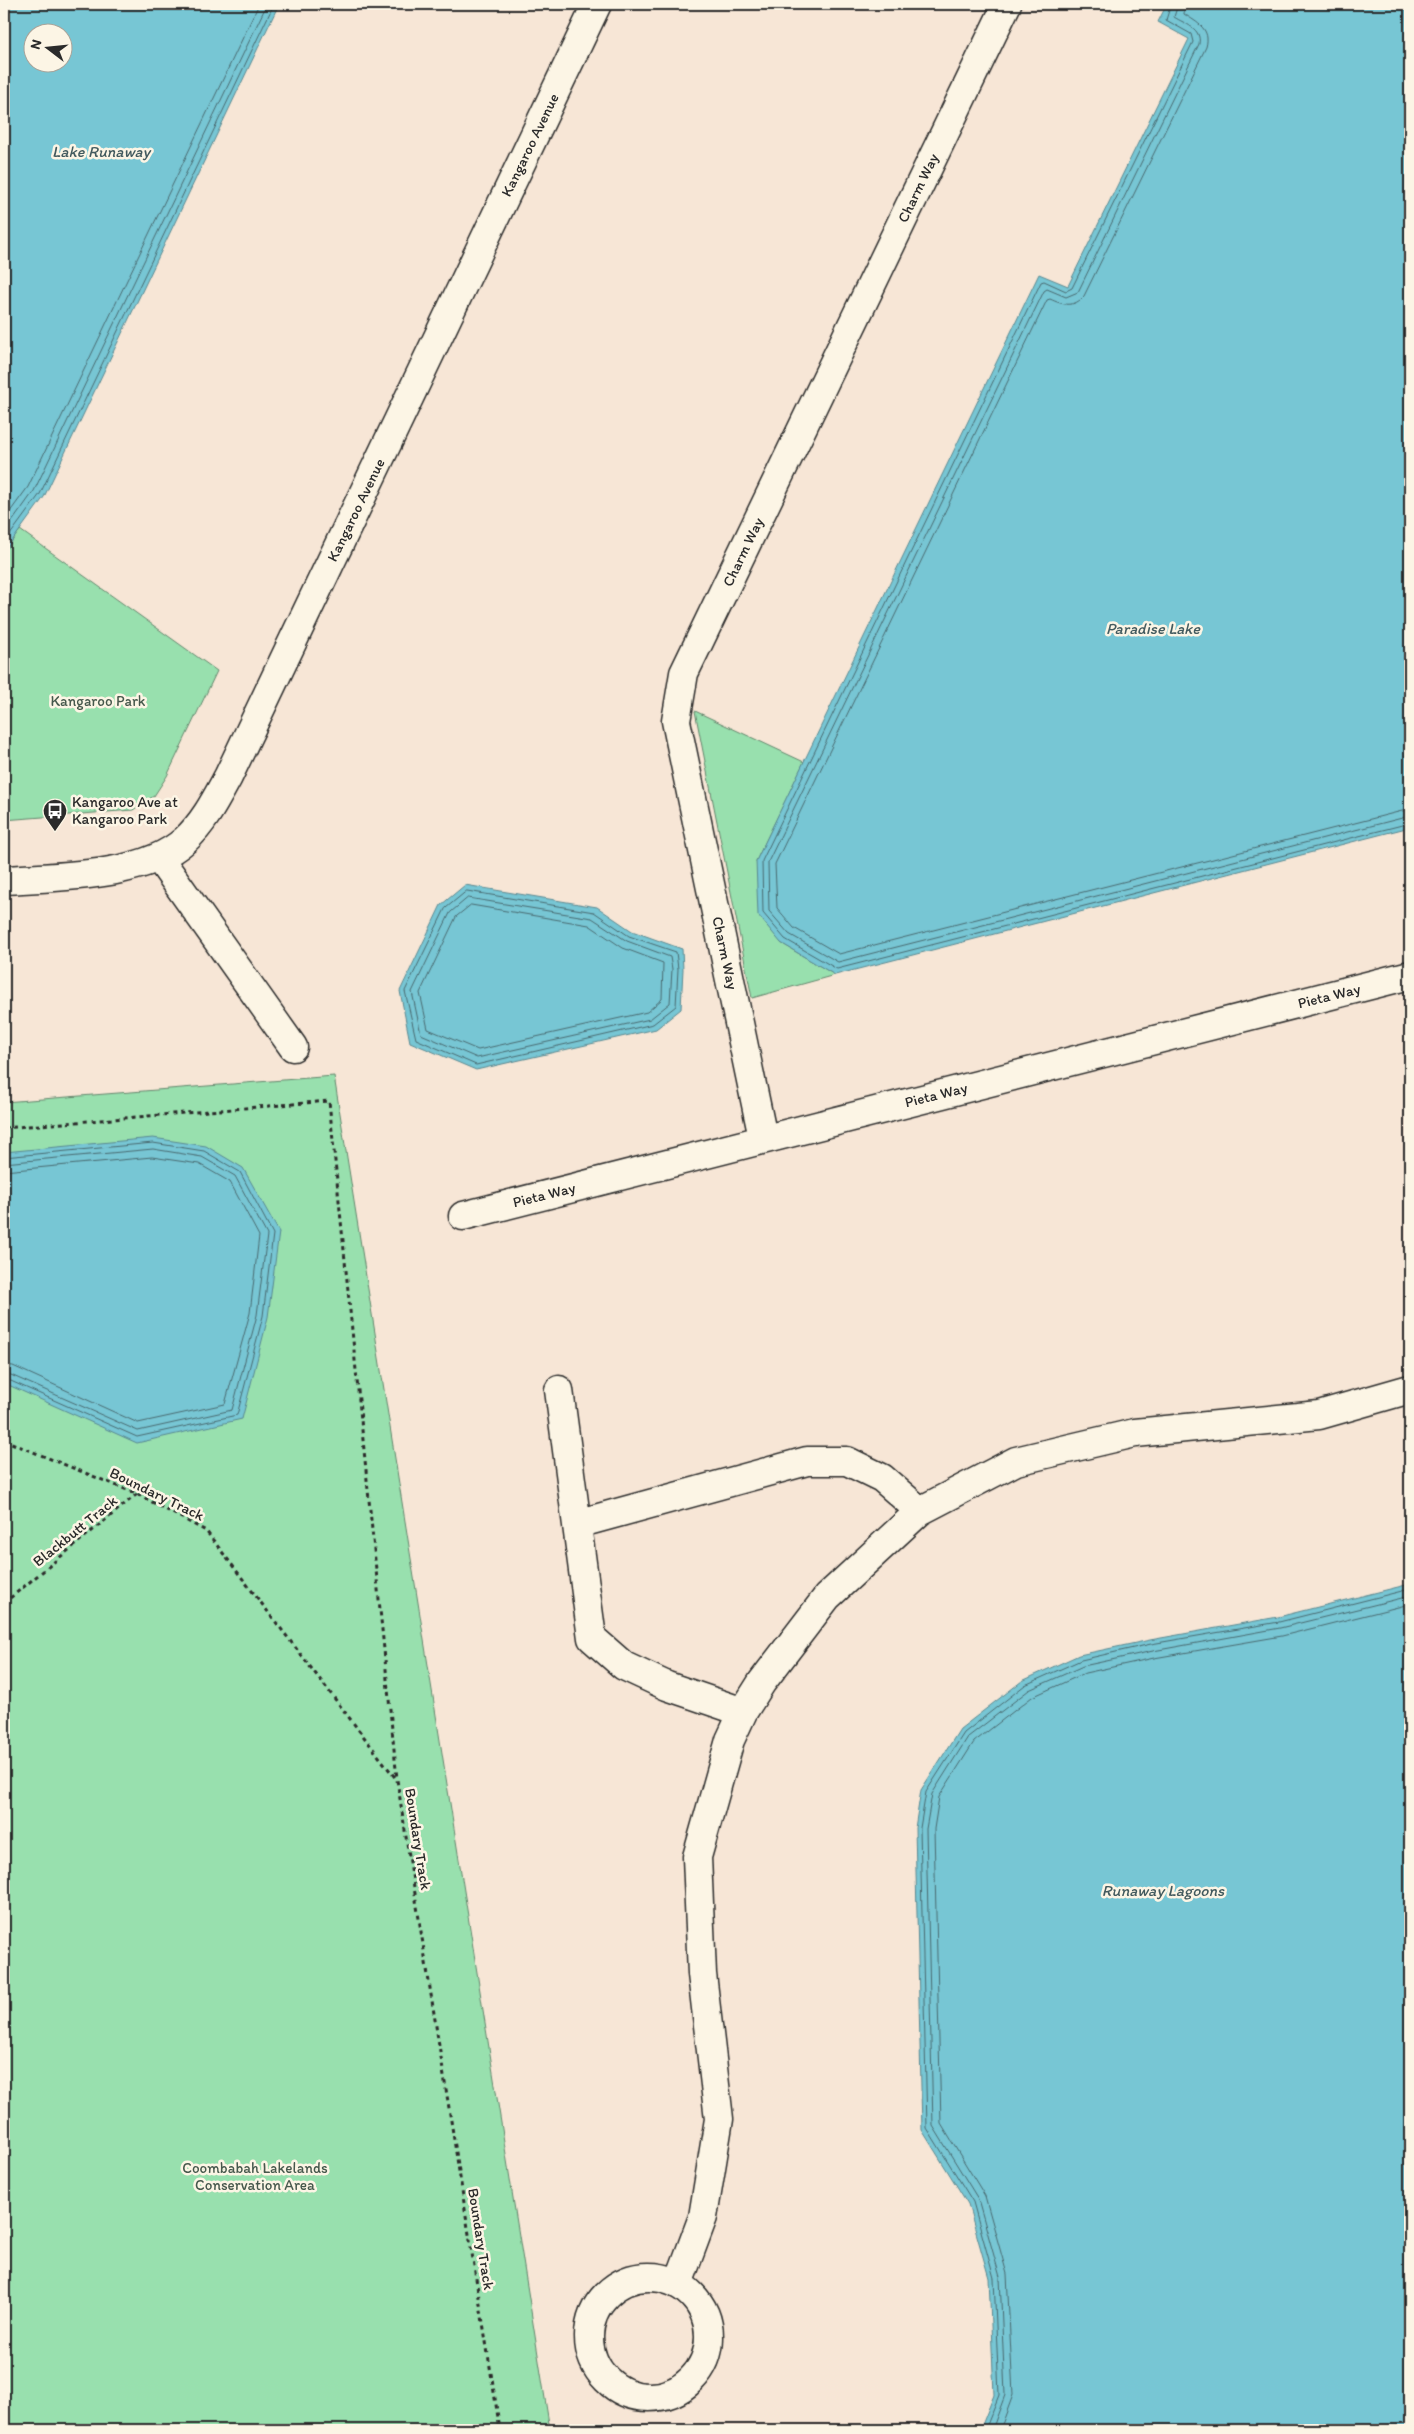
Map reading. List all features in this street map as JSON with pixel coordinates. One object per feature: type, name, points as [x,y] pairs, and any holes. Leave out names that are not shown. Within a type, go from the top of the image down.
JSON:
[{"type":"street","name":"Kangaroo Avenue","points":[[4,880],[106,872],[159,858],[185,840],[208,813],[228,777],[598,4]]},
{"type":"street","name":"Charm Way","points":[[763,1138],[676,721],[684,673],[1007,4]]},
{"type":"street","points":[[159,858],[293,1047]]},
{"type":"street","name":"Pieta Way","points":[[463,1216],[763,1138],[1410,975]]},
{"type":"street","points":[[678,2284],[703,2216],[720,2119],[702,1974],[697,1857],[730,1740],[743,1712],[762,1682],[828,1597],[920,1511],[1016,1461],[1135,1433],[1319,1415],[1410,1389]]},
{"type":"street","points":[[559,1390],[592,1638],[624,1666],[667,1686],[743,1712]]},
{"type":"street","points":[[577,1524],[807,1461],[847,1461],[882,1478],[920,1511]]},
{"type":"street","points":[[646,2277],[667,2279],[678,2284],[700,2304],[709,2332],[708,2354],[703,2365],[683,2387],[660,2397],[639,2397],[620,2391],[599,2371],[590,2352],[588,2336],[592,2316],[599,2303],[618,2285],[646,2277]]},
{"type":"path","points":[[4,1128],[329,1101],[397,1780]]},
{"type":"path","name":"Boundary Track","points":[[4,1440],[137,1494],[206,1530],[397,1780],[500,2430]]},
{"type":"path","name":"Blackbutt Track","points":[[4,1604],[137,1494]]},
{"type":"green space","name":"Kangaroo Park","points":[[20,530],[217,671],[167,776],[154,796],[133,810],[4,820],[4,552]]},
{"type":"green space","points":[[695,711],[804,762],[756,861],[781,943],[835,975],[752,998]]},
{"type":"green space","name":"Coombabah Lakelands Conservation Area","points":[[334,1076],[550,2430],[4,2430],[4,1102]]},
{"type":"water","name":"Lake Runaway","points":[[4,4],[279,4],[44,497],[4,552]]},
{"type":"water","name":"Paradise Lake","points":[[1167,4],[1410,4],[1410,827],[835,975],[781,943],[758,915],[756,861],[1039,274],[1068,286],[1189,39],[1158,22]]},
{"type":"water","points":[[465,885],[597,907],[632,931],[682,949],[681,1009],[656,1029],[476,1070],[410,1042],[400,991],[441,905]]},
{"type":"water","points":[[153,1138],[206,1146],[243,1168],[279,1232],[268,1317],[242,1419],[137,1443],[4,1383],[4,1152]]},
{"type":"water","name":"Runaway Lagoons","points":[[1410,1584],[1410,2430],[980,2430],[994,2395],[989,2278],[968,2204],[922,2130],[915,1828],[921,1790],[960,1729],[1022,1681],[1079,1655],[1278,1617]]},
{"type":"place","name":"Kangaroo Ave at Kangaroo Park","points":[[55,832]]}]
